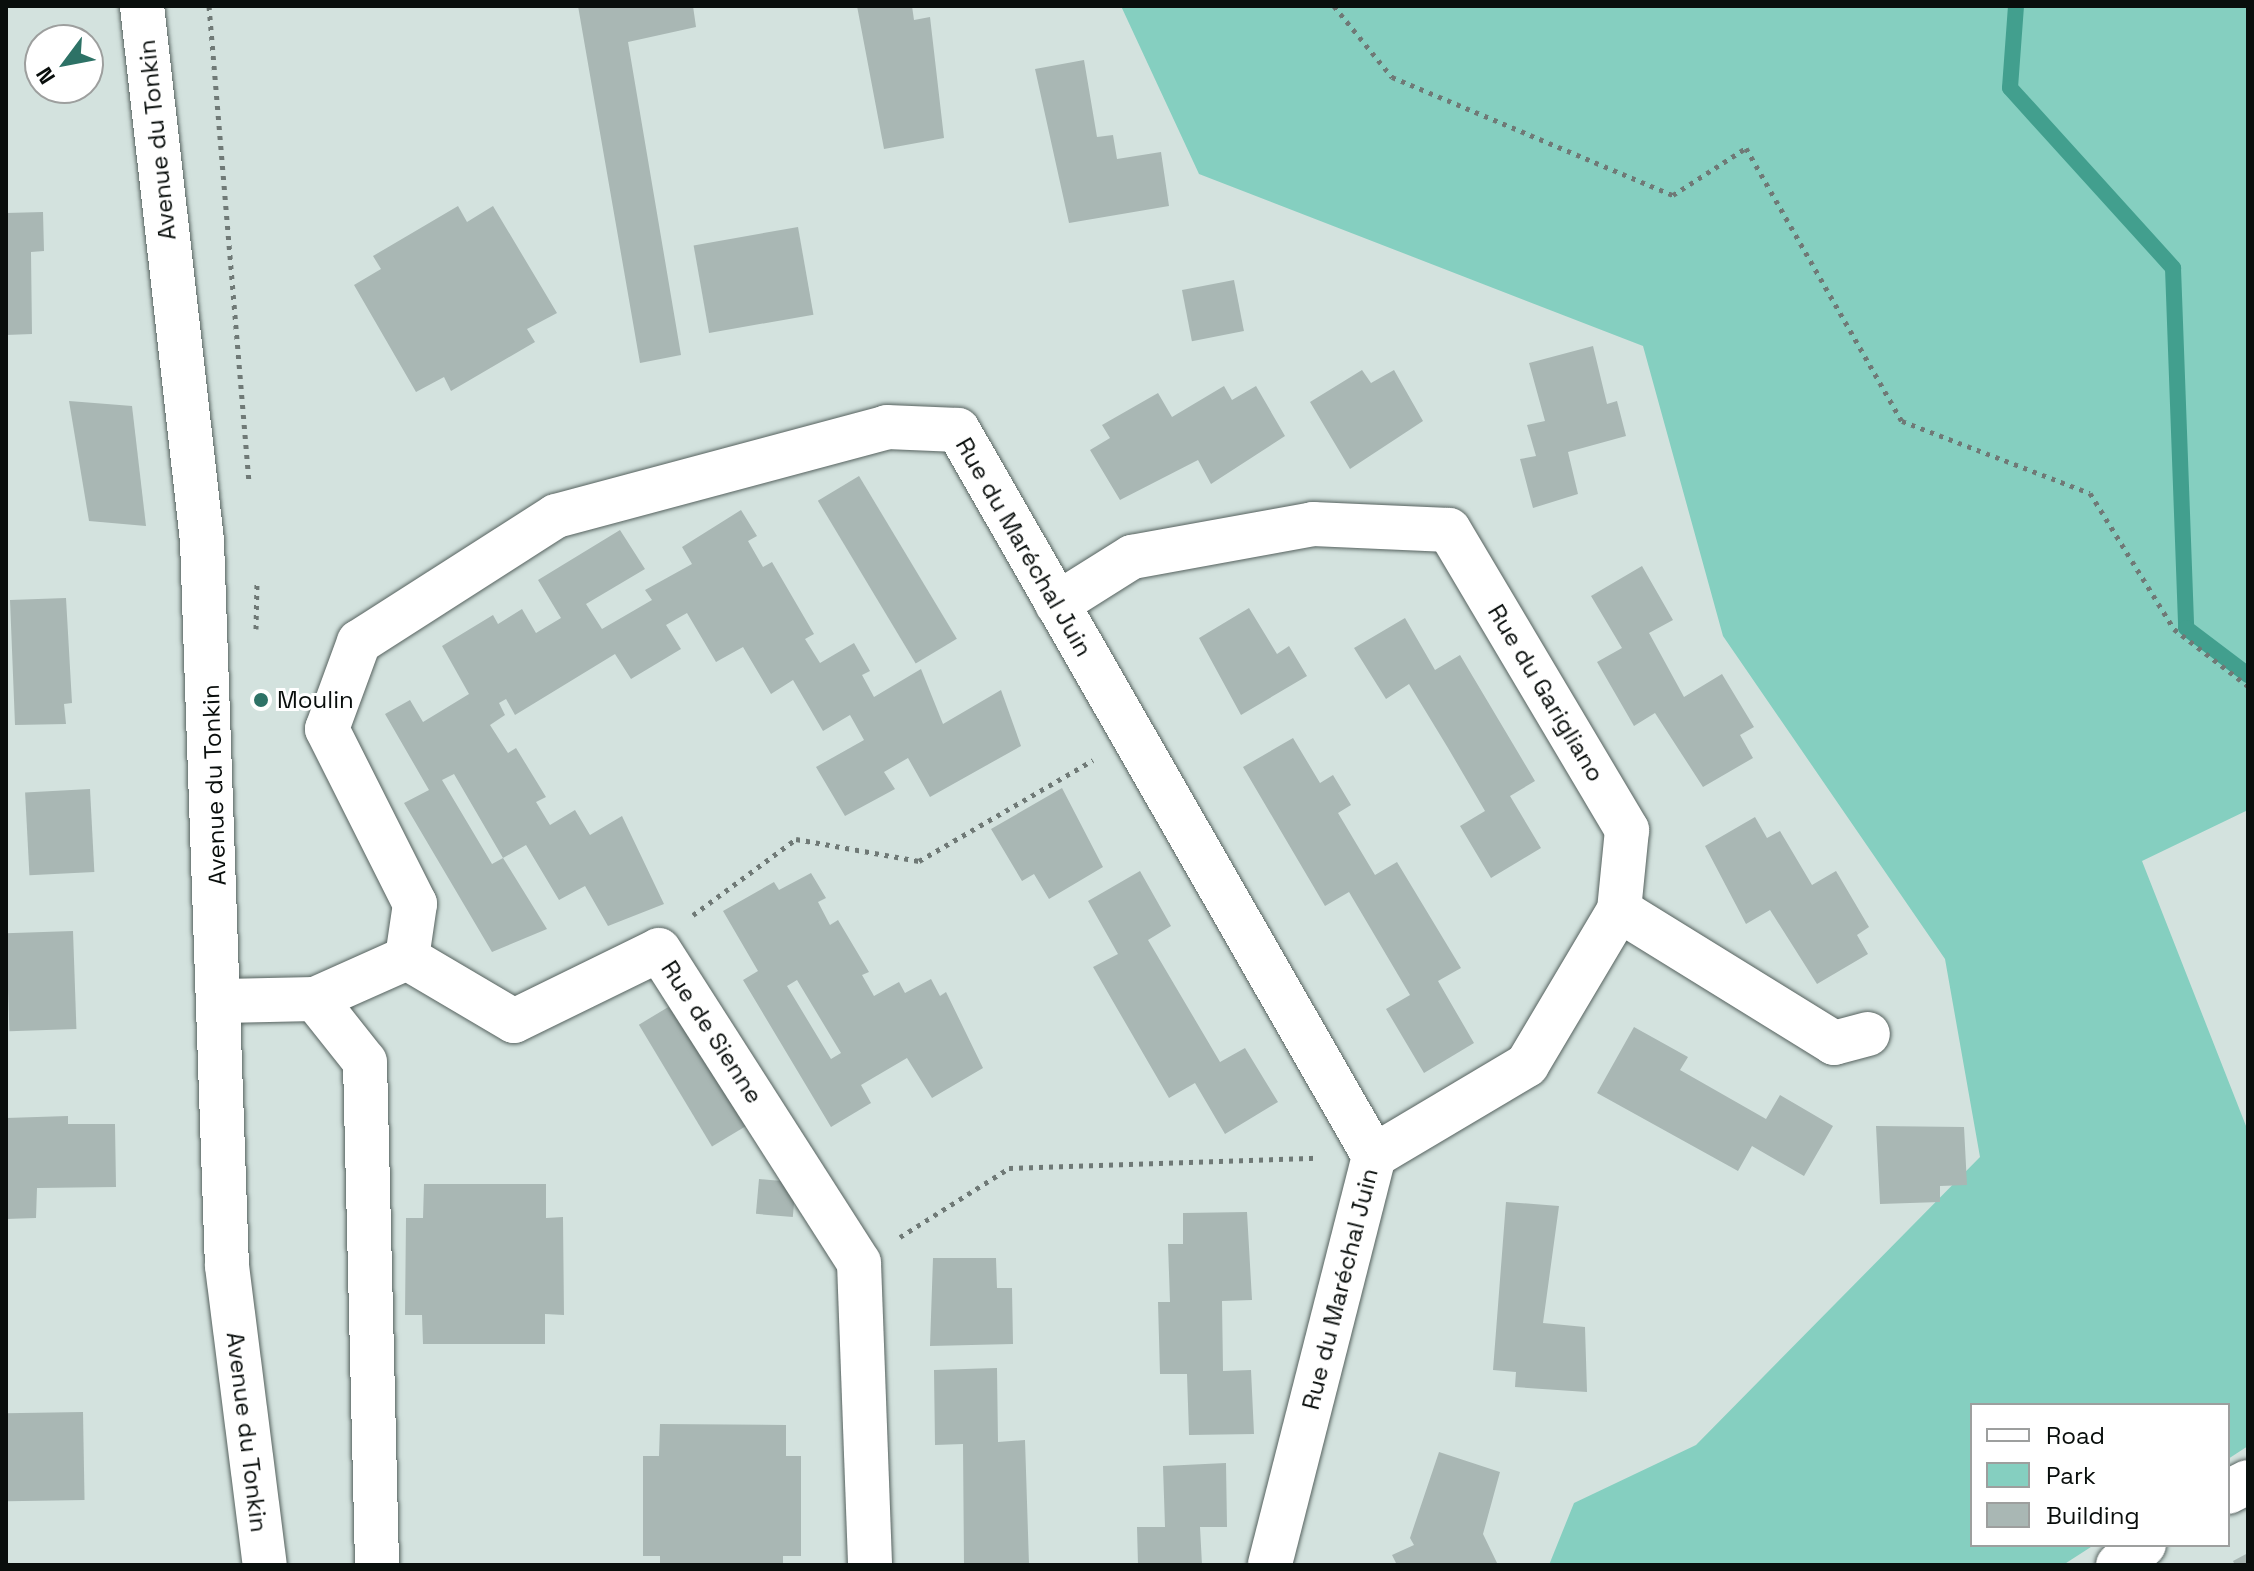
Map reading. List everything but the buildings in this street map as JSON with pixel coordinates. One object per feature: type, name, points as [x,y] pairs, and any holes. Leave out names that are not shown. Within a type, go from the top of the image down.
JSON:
[{"type":"street","name":"Avenue du Tonkin","points":[[142,6],[202,541],[223,1001],[227,1266],[265,1565]]},
{"type":"street","name":"Rue du Maréchal Juin","points":[[407,958],[415,904],[327,729],[359,642],[556,516],[887,427],[958,430],[1374,1156],[1270,1565]]},
{"type":"street","name":"Rue du Garigliano","points":[[1057,604],[1132,557],[1313,524],[1449,530],[1627,830],[1619,910],[1527,1065],[1374,1156]]},
{"type":"street","points":[[1619,910],[1834,1043],[1868,1034]]},
{"type":"street","name":"Rue de Sienne","points":[[407,958],[514,1021],[659,950],[859,1263]]},
{"type":"street","points":[[223,1001],[315,999],[407,958]]},
{"type":"street","points":[[315,999],[365,1062],[377,1565]]},
{"type":"street","points":[[859,1263],[870,1565]]},
{"type":"street","points":[[2230,1491],[2248,1482]]},
{"type":"street","points":[[2118,1565],[2141,1547]]},
{"type":"path","points":[[209,6],[250,487]]},
{"type":"path","points":[[1334,6],[1392,77],[1673,195],[1746,148],[1902,421],[2090,493],[2174,629],[2248,686]]},
{"type":"path","points":[[210,680],[260,625],[256,564]]},
{"type":"path","points":[[659,950],[713,894],[796,839],[919,861],[1133,736]]},
{"type":"path","points":[[859,1263],[1009,1168],[1374,1156]]},
{"type":"green space","points":[[1121,6],[2248,6],[2248,810],[2142,861],[2248,1131],[2248,1446],[2230,1458],[2230,1403],[1970,1403],[1970,1547],[2091,1547],[2063,1565],[1549,1565],[1574,1503],[1696,1445],[1980,1157],[1945,959],[1723,636],[1643,346],[1199,174]]},
{"type":"waterway","points":[[2016,6],[2010,88],[2173,268],[2186,628],[2248,675]]},
{"type":"place","name":"Moulin","points":[[261,700]]}]
